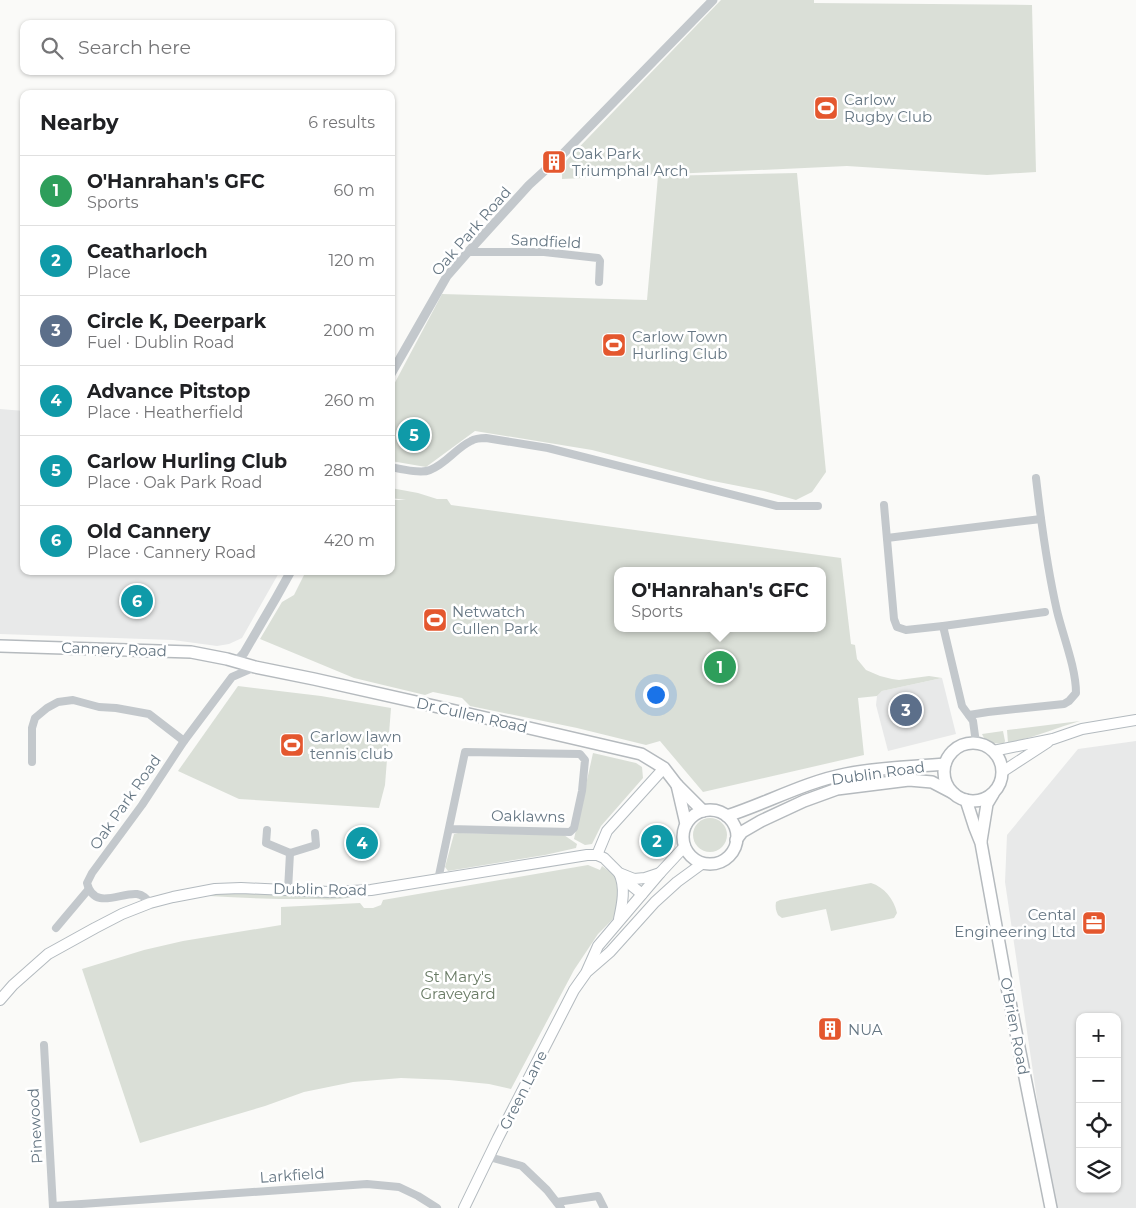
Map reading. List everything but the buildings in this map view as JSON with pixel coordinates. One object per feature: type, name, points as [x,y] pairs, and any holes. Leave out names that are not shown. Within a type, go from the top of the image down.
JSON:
[{"type":"main road","name":"Cannery Road","points":[[0,646],[190,652],[231,660],[255,668]]},
{"type":"main road","name":"Dr Cullen Road","points":[[255,668],[314,679],[641,754],[664,768],[677,785],[703,811]]},
{"type":"main road","points":[[993,751],[1053,739],[1082,729],[1136,720]]},
{"type":"main road","points":[[1002,772],[1053,739]]},
{"type":"main road","points":[[976,743],[986,746],[993,751],[1001,764],[1002,772],[996,789],[983,799],[974,801],[959,798],[953,794],[945,780],[944,772],[945,764],[954,751],[961,746],[976,743]]},
{"type":"main road","name":"Dublin Road","points":[[727,816],[749,809],[794,789],[846,774],[901,766],[945,764]]},
{"type":"main road","points":[[655,902],[620,875],[604,858],[597,855],[606,831],[664,768]]},
{"type":"main road","name":"Dublin Road","points":[[736,840],[742,832],[761,820],[837,789],[909,780],[932,782],[953,794]]},
{"type":"main road","points":[[677,785],[686,824]]},
{"type":"main road","name":"O'Brien Road","points":[[981,843],[987,804],[996,789]]},
{"type":"main road","name":"O'Brien Road","points":[[966,800],[974,828],[981,843],[1050,1208]]},
{"type":"main road","points":[[712,810],[727,816],[733,823],[736,831],[736,840],[732,852],[718,862],[711,863],[695,859],[685,846],[683,838],[686,824],[690,818],[703,811],[712,810]]},
{"type":"main road","points":[[586,973],[598,946],[685,846]]},
{"type":"main road","name":"Dublin Road","points":[[0,1000],[13,984],[48,954],[95,928],[150,903],[173,897],[215,889],[241,888],[330,892],[371,890],[571,857],[597,855]]},
{"type":"main road","points":[[586,973],[610,952],[655,902],[677,882],[704,862]]},
{"type":"main road","points":[[620,875],[634,879],[660,873]]},
{"type":"main road","points":[[619,920],[622,898],[620,875]]},
{"type":"main road","name":"Green Lane","points":[[464,1208],[574,990],[586,973]]},
{"type":"street","name":"Oak Park Road","points":[[395,367],[447,276],[529,185],[554,162],[713,0]]},
{"type":"street","name":"Sandfield","points":[[468,252],[544,252],[598,258],[600,261],[599,282]]},
{"type":"street","points":[[395,468],[428,471],[441,464],[469,441],[486,438],[548,448],[777,506],[818,506]]},
{"type":"street","points":[[969,715],[1064,704],[1070,701],[1076,693],[1075,678],[1057,610],[1041,519],[1036,478]]},
{"type":"street","points":[[884,505],[894,620],[897,627],[906,630],[1045,612]]},
{"type":"street","points":[[887,538],[1041,519]]},
{"type":"street","points":[[255,668],[232,677],[231,660],[248,645],[289,575]]},
{"type":"street","points":[[943,626],[962,706],[972,721],[976,743]]},
{"type":"street","name":"Oak Park Road","points":[[88,890],[86,884],[92,873],[142,805],[184,741],[232,677]]},
{"type":"street","points":[[32,762],[32,728],[35,718],[58,702],[73,700],[99,707],[149,714],[184,741]]},
{"type":"street","name":"Oaklawns","points":[[438,880],[465,752],[580,754],[585,760],[582,791],[574,828],[570,832],[450,829]]},
{"type":"street","points":[[267,830],[266,844],[290,853],[316,845],[315,833]]},
{"type":"street","points":[[288,890],[290,853]]},
{"type":"street","points":[[56,928],[88,890],[103,899],[136,894],[146,897],[150,903]]},
{"type":"street","name":"Pinewood","points":[[44,1045],[53,1207]]},
{"type":"street","points":[[489,1157],[522,1166],[547,1190],[559,1205],[598,1196],[604,1208]]},
{"type":"street","name":"Larkfield","points":[[53,1207],[367,1184],[399,1187],[437,1208]]},
{"type":"shaded area","points":[[0,409],[20,411],[20,575],[278,575],[242,638],[229,644],[217,646],[173,640],[0,634]]},
{"type":"shaded area","points":[[942,678],[956,734],[888,751],[876,705],[877,696],[882,691]]},
{"type":"shaded area","points":[[1136,741],[1136,1208],[1053,1208],[1005,882],[1007,835],[1078,749]]},
{"type":"green space","name":"Carlow Rugby Club","points":[[721,0],[814,0],[814,3],[1032,5],[1036,172],[987,175],[847,166],[562,179],[562,165]]},
{"type":"green space","name":"Carlow Town Hurling Club","points":[[797,173],[826,472],[812,492],[796,500],[764,491],[708,480],[592,450],[475,431],[426,467],[395,462],[395,382],[442,294],[647,300],[658,176]]},
{"type":"green space","points":[[395,489],[437,499],[447,499],[451,505],[841,558],[851,644],[855,645],[857,659],[866,670],[880,676],[899,680],[929,676],[942,678],[882,691],[877,696],[858,698],[864,755],[703,792],[660,741],[646,745],[577,728],[470,706],[462,698],[433,692],[425,695],[354,678],[260,639],[282,602],[294,595],[304,575],[395,575],[395,500],[406,500],[395,499]]},
{"type":"green space","name":"Carlow lawn tennis club","points":[[238,686],[321,696],[391,708],[385,785],[379,808],[239,799],[178,771]]},
{"type":"green space","points":[[1080,721],[1026,738],[1008,743],[1007,730]]},
{"type":"green space","points":[[1003,731],[1004,744],[991,743],[982,734]]},
{"type":"green space","points":[[593,753],[636,763],[642,767],[643,778],[601,826],[592,844],[585,845],[574,839]]},
{"type":"green space","points":[[710,818],[722,823],[727,835],[722,847],[710,852],[698,847],[693,835],[698,823]]},
{"type":"green space","points":[[454,834],[564,835],[577,844],[576,848],[545,855],[448,871],[445,867]]},
{"type":"green space","name":"St Mary's Graveyard","points":[[588,865],[600,870],[602,866],[613,874],[618,881],[619,891],[616,912],[613,919],[598,934],[574,970],[511,1089],[489,1084],[449,1080],[401,1078],[353,1082],[304,1092],[265,1106],[140,1143],[82,969],[144,950],[183,941],[281,925],[281,907],[360,903],[364,908],[373,908],[381,905],[383,900]]},
{"type":"green space","points":[[871,883],[880,887],[891,898],[897,913],[894,918],[831,931],[826,909],[782,918],[776,910],[776,902],[780,900]]},
{"type":"green space","points":[[209,894],[354,894],[355,896],[343,899],[330,899],[209,896]]},
{"type":"place","name":"Carlow Rugby Club","points":[[826,108]]},
{"type":"place","name":"Oak Park Triumphal Arch","points":[[554,162]]},
{"type":"place","name":"Carlow Town Hurling Club","points":[[614,345]]},
{"type":"place","name":"Carlow Hurling Club","points":[[414,435]]},
{"type":"place","name":"Old Cannery","points":[[137,601]]},
{"type":"place","name":"Netwatch Cullen Park","points":[[435,620]]},
{"type":"place","name":"O'Hanrahan's GFC","points":[[720,667]]},
{"type":"place","name":"Circle K, Deerpark","points":[[906,710]]},
{"type":"place","name":"Carlow lawn tennis club","points":[[292,745]]},
{"type":"place","name":"Ceatharloch","points":[[657,841]]},
{"type":"place","name":"Advance Pitstop","points":[[362,843]]},
{"type":"place","name":"Cental Engineering Ltd","points":[[1094,923]]},
{"type":"place","name":"NUA","points":[[830,1029]]}]
